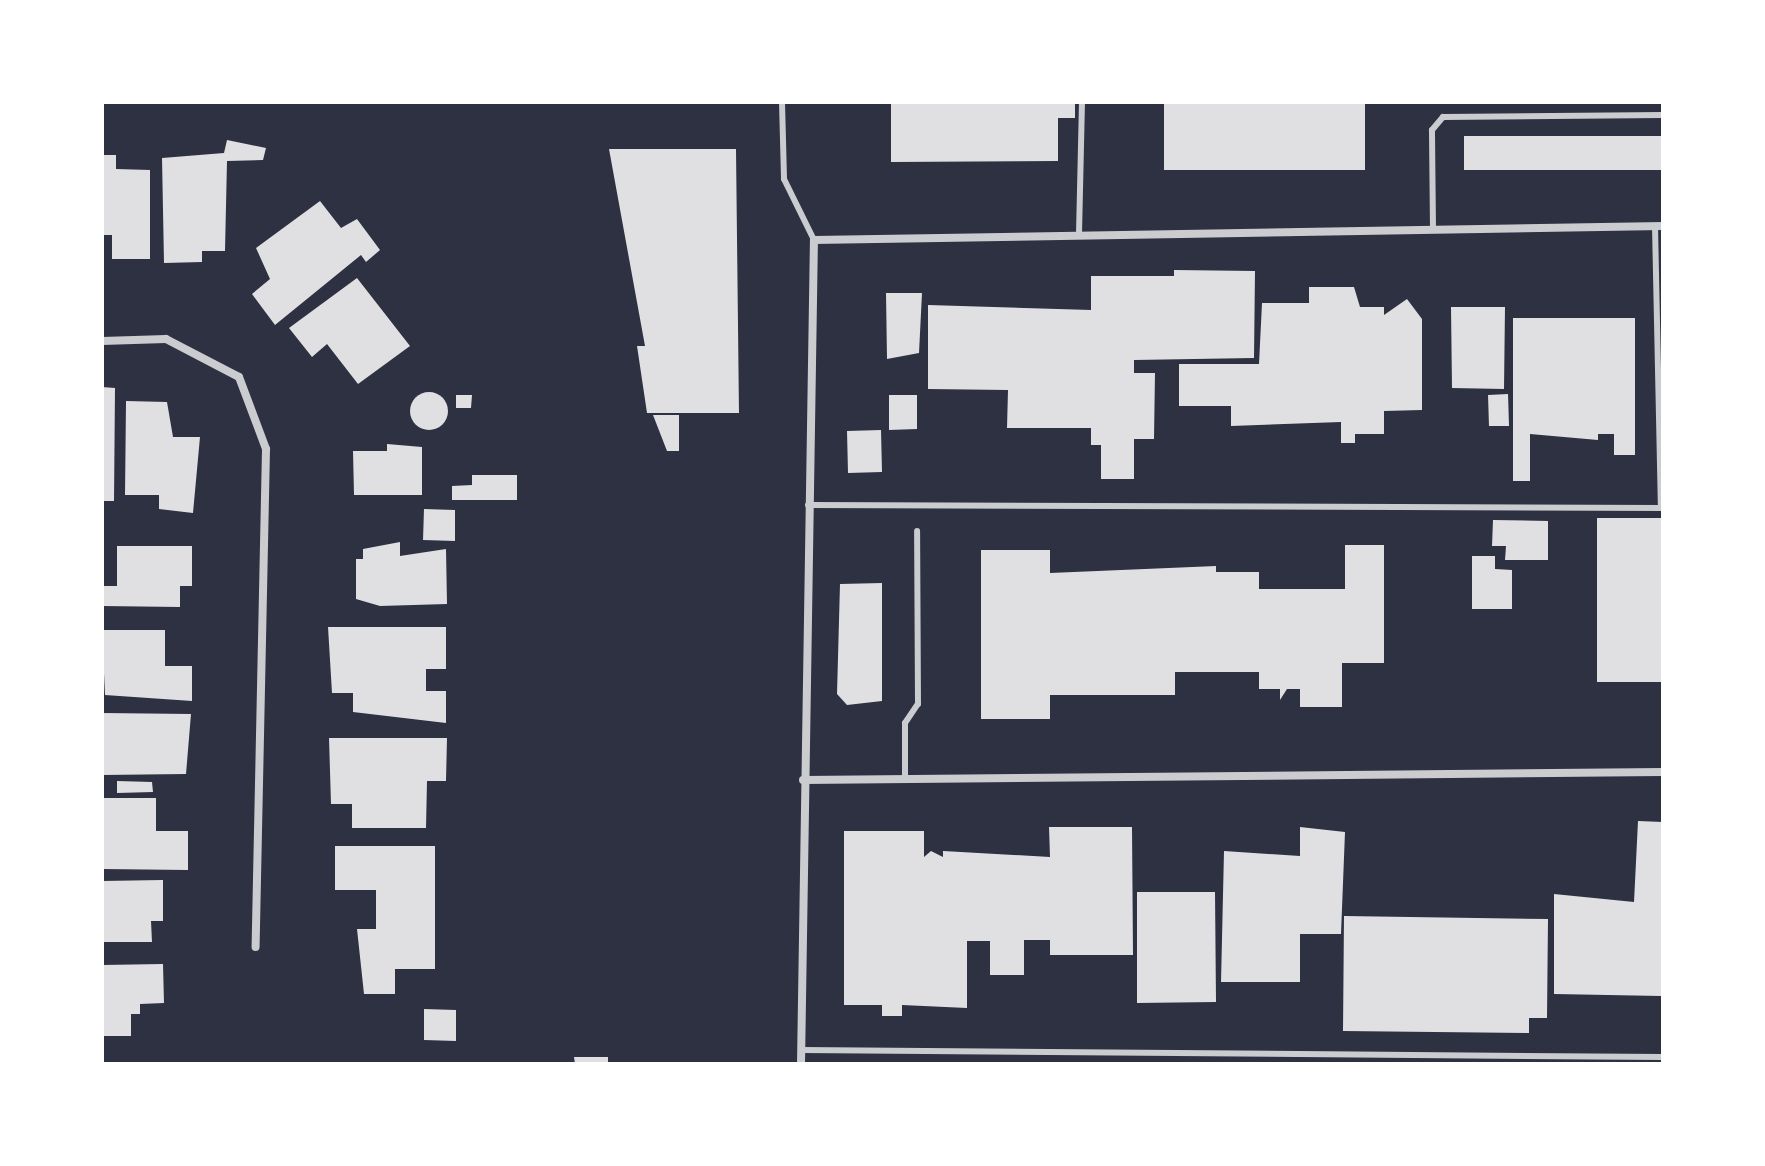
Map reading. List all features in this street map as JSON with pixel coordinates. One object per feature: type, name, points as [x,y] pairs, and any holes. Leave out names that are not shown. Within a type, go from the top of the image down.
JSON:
[{"type":"street","points":[[801,1064],[803,780],[814,240],[1659,226]]},
{"type":"street","points":[[102,341],[166,339],[239,377],[266,449],[256,947]]},
{"type":"street","points":[[803,780],[1663,772]]},
{"type":"lane","points":[[782,102],[784,179],[814,240]]},
{"type":"lane","points":[[1079,234],[1082,102]]},
{"type":"lane","points":[[1433,229],[1432,130],[1443,117],[1663,115]]},
{"type":"lane","points":[[808,505],[1662,508],[1656,367],[1659,226]]},
{"type":"lane","points":[[1656,367],[1663,372]]},
{"type":"lane","points":[[905,779],[905,723],[918,704],[917,531]]},
{"type":"lane","points":[[801,1050],[1600,1060],[1663,1057]]},
{"type":"building","points":[[891,102],[1075,102],[1075,118],[1058,118],[1058,161],[891,162]]},
{"type":"building","points":[[1164,102],[1365,102],[1365,170],[1164,170]]},
{"type":"building","points":[[1464,136],[1663,136],[1663,170],[1464,170]]},
{"type":"building","points":[[227,140],[266,148],[263,160],[227,161],[225,251],[202,251],[202,262],[164,263],[162,158],[224,153]]},
{"type":"building","points":[[609,149],[736,149],[739,413],[647,413],[637,346],[645,346]]},
{"type":"building","points":[[102,155],[116,155],[116,169],[150,170],[150,259],[112,259],[112,235],[102,235]]},
{"type":"building","points":[[320,201],[341,228],[357,219],[380,250],[366,262],[361,255],[275,325],[252,294],[270,279],[256,248]]},
{"type":"building","points":[[1174,270],[1255,271],[1254,358],[1134,360],[1134,373],[1155,373],[1154,439],[1134,439],[1134,479],[1101,479],[1101,445],[1091,445],[1091,428],[1007,428],[1008,390],[928,389],[928,305],[1091,310],[1091,276],[1174,276]]},
{"type":"building","points":[[357,278],[410,346],[358,384],[327,344],[312,357],[289,328]]},
{"type":"building","points":[[1309,287],[1354,287],[1360,307],[1384,307],[1384,315],[1407,299],[1422,319],[1422,410],[1384,411],[1384,434],[1355,434],[1355,443],[1341,443],[1341,422],[1231,426],[1231,406],[1179,406],[1179,364],[1259,364],[1262,303],[1309,303]]},
{"type":"building","points":[[886,293],[922,293],[919,353],[887,359]]},
{"type":"building","points":[[1451,307],[1505,307],[1504,389],[1452,388]]},
{"type":"building","points":[[1513,318],[1635,318],[1635,455],[1614,455],[1614,434],[1598,434],[1598,440],[1530,434],[1530,481],[1513,481]]},
{"type":"building","points":[[102,387],[115,388],[114,501],[102,501]]},
{"type":"building","points":[[429,392],[442,398],[448,411],[442,424],[429,430],[416,424],[410,411],[416,398]]},
{"type":"building","points":[[1508,394],[1509,426],[1489,426],[1488,395]]},
{"type":"building","points":[[456,395],[472,395],[471,408],[456,408]]},
{"type":"building","points":[[889,395],[917,395],[917,429],[889,430]]},
{"type":"building","points":[[126,401],[167,402],[173,437],[200,437],[193,513],[159,509],[159,495],[125,495]]},
{"type":"building","points":[[653,415],[679,415],[679,451],[667,451]]},
{"type":"building","points":[[881,430],[882,472],[848,473],[847,431]]},
{"type":"building","points":[[387,444],[422,447],[422,495],[354,495],[353,451],[387,451]]},
{"type":"building","points":[[472,475],[517,475],[517,500],[452,500],[452,486],[472,485]]},
{"type":"building","points":[[424,509],[455,510],[455,541],[423,540]]},
{"type":"building","points":[[1597,518],[1663,518],[1663,682],[1597,682]]},
{"type":"building","points":[[1493,520],[1548,521],[1548,560],[1505,560],[1506,546],[1492,546]]},
{"type":"building","points":[[400,542],[400,556],[446,549],[447,604],[380,606],[356,599],[356,559],[363,559],[363,549]]},
{"type":"building","points":[[1345,545],[1384,545],[1384,663],[1342,663],[1342,707],[1300,707],[1300,689],[1287,689],[1280,700],[1280,689],[1259,689],[1259,672],[1175,672],[1175,695],[1050,695],[1050,719],[981,719],[981,550],[1050,550],[1050,573],[1216,566],[1216,572],[1259,572],[1259,589],[1345,589]]},
{"type":"building","points":[[117,546],[192,546],[192,586],[180,586],[180,607],[102,606],[102,586],[117,586]]},
{"type":"building","points":[[1472,556],[1495,556],[1495,569],[1512,570],[1512,609],[1472,609]]},
{"type":"building","points":[[882,583],[882,701],[847,705],[837,694],[840,584]]},
{"type":"building","points":[[328,627],[446,627],[446,669],[426,669],[426,691],[446,691],[446,723],[353,712],[353,693],[332,693]]},
{"type":"building","points":[[102,630],[165,630],[165,666],[192,666],[192,701],[105,695]]},
{"type":"building","points":[[102,713],[191,714],[186,774],[102,775]]},
{"type":"building","points":[[329,738],[447,738],[446,781],[427,781],[426,828],[352,828],[352,804],[331,804]]},
{"type":"building","points":[[117,781],[152,782],[153,792],[117,793]]},
{"type":"building","points":[[102,798],[156,798],[156,831],[188,831],[188,870],[102,869]]},
{"type":"building","points":[[1638,821],[1663,822],[1661,996],[1554,994],[1554,894],[1634,902]]},
{"type":"building","points":[[1049,827],[1132,827],[1133,955],[1050,955],[1050,940],[1024,940],[1024,975],[990,975],[990,941],[967,941],[967,1008],[902,1005],[902,1016],[882,1016],[882,1005],[844,1005],[844,831],[924,831],[924,857],[931,851],[943,857],[943,851],[1050,857]]},
{"type":"building","points":[[1300,827],[1345,832],[1341,934],[1300,934],[1300,982],[1221,982],[1224,851],[1300,856]]},
{"type":"building","points":[[335,846],[435,846],[435,969],[395,969],[395,994],[364,994],[357,929],[376,929],[376,890],[335,890]]},
{"type":"building","points":[[163,880],[163,921],[151,921],[152,942],[102,942],[102,881]]},
{"type":"building","points":[[1137,892],[1215,892],[1216,1002],[1137,1003]]},
{"type":"building","points":[[1344,916],[1548,919],[1547,1018],[1529,1018],[1529,1033],[1343,1031]]},
{"type":"building","points":[[163,964],[164,1003],[140,1004],[140,1014],[131,1014],[131,1036],[102,1036],[102,965]]},
{"type":"building","points":[[424,1009],[456,1010],[456,1041],[424,1040]]},
{"type":"building","points":[[574,1057],[608,1057],[608,1064],[575,1064]]}]
